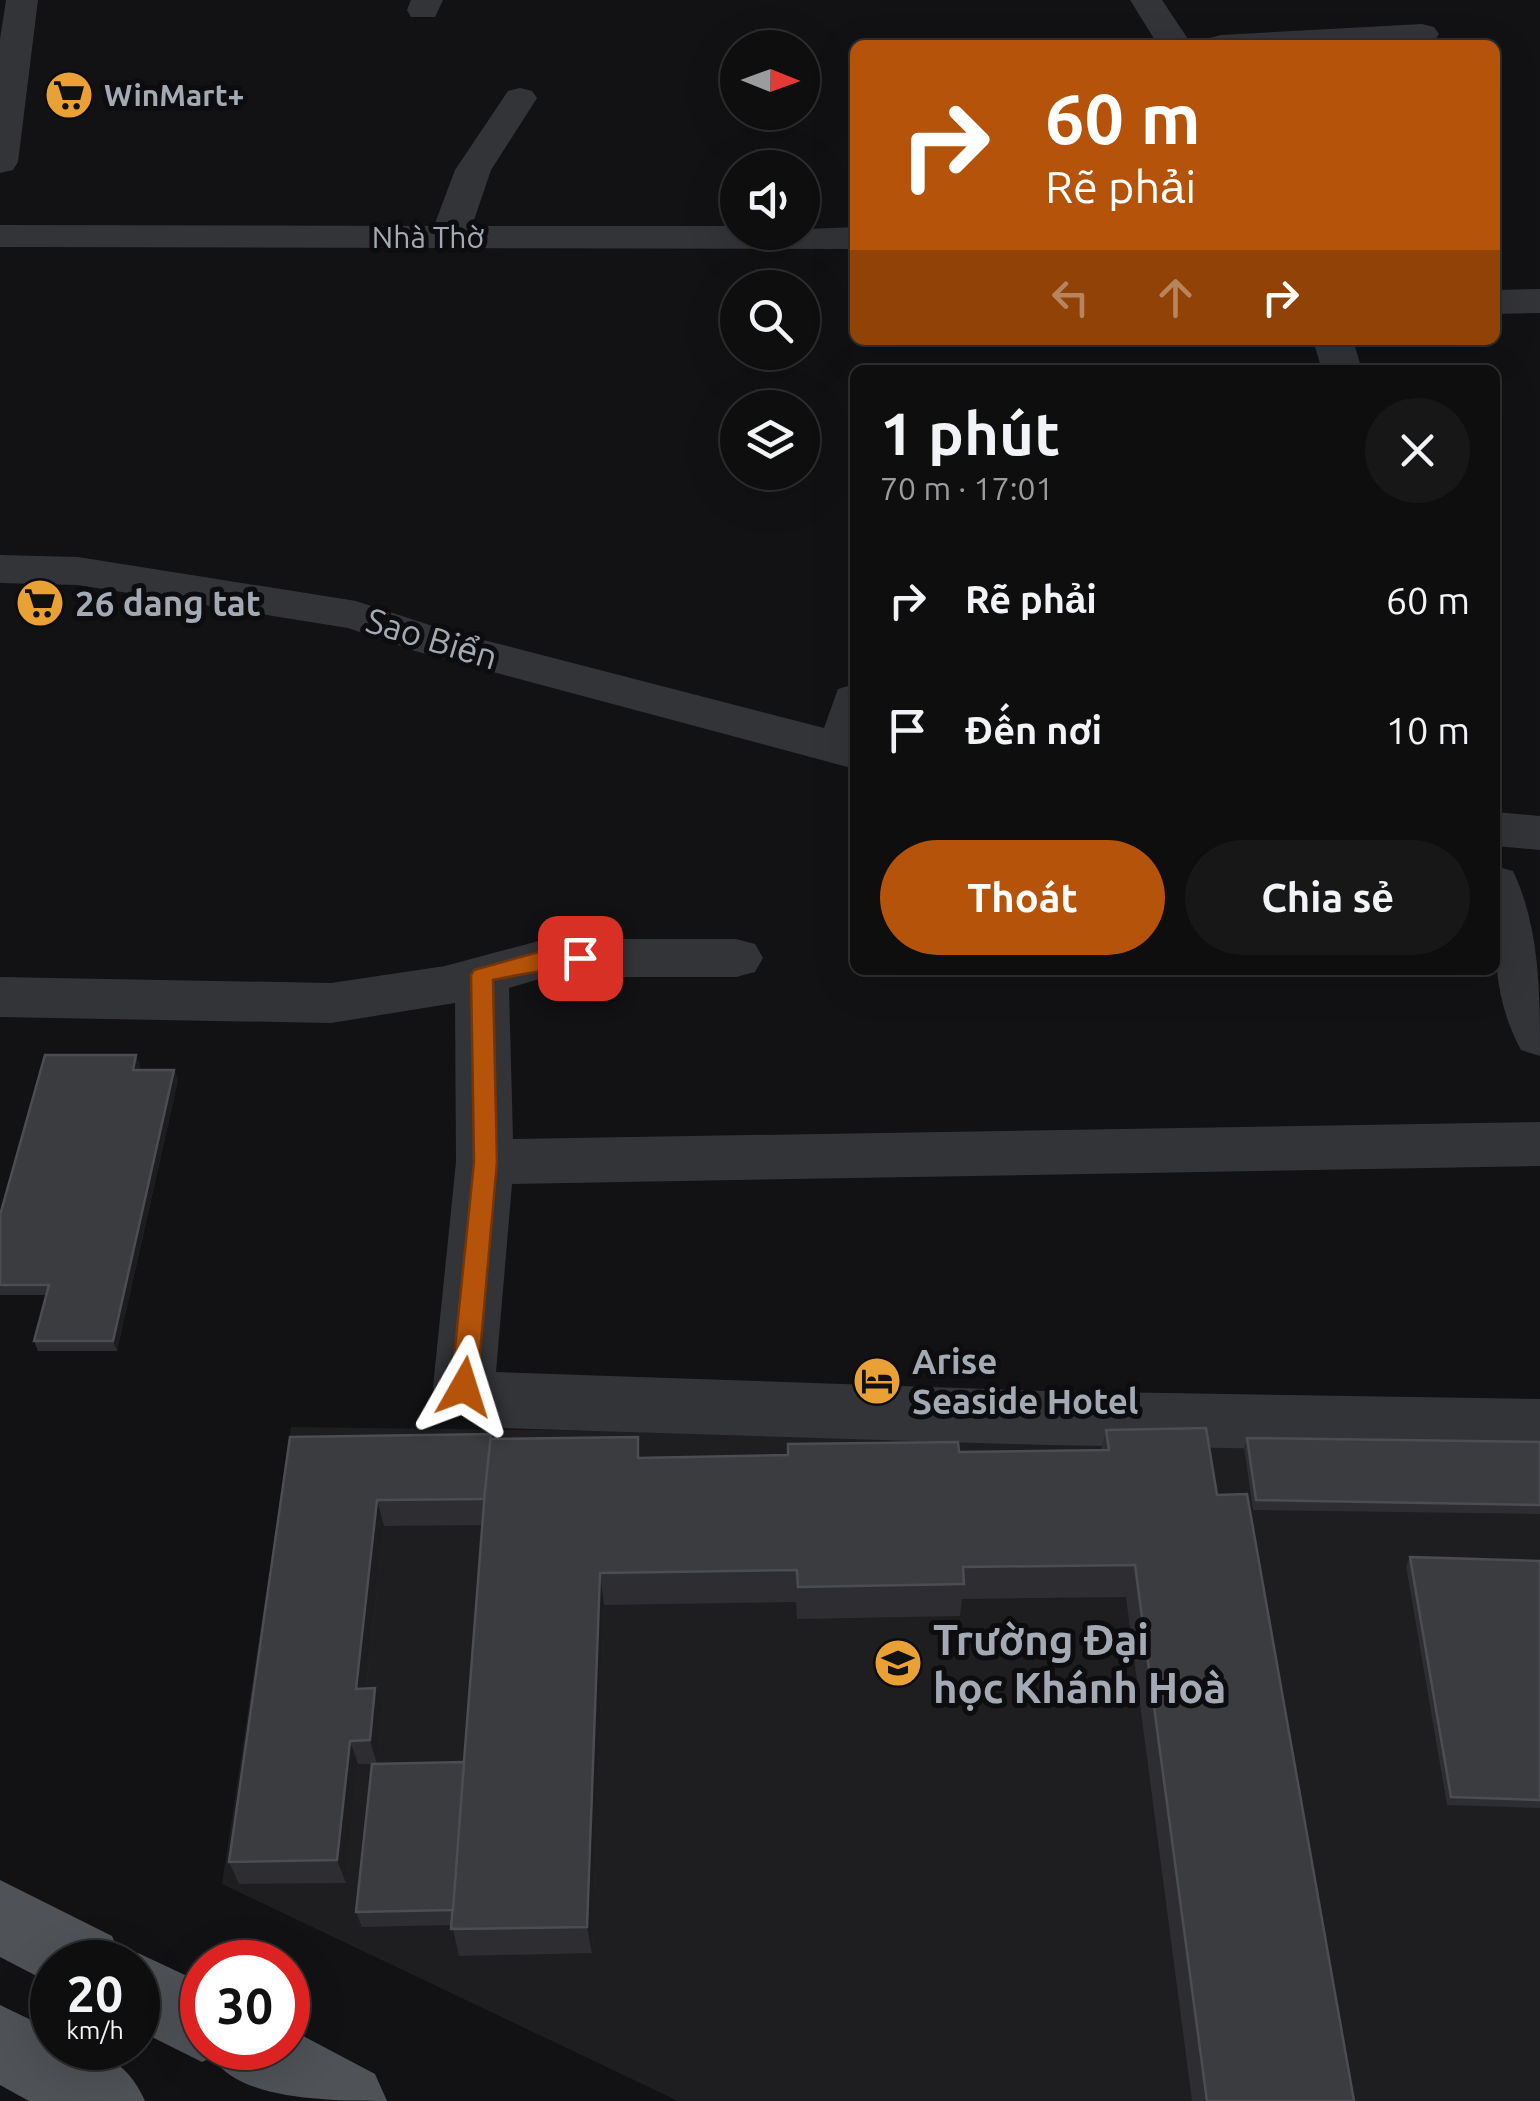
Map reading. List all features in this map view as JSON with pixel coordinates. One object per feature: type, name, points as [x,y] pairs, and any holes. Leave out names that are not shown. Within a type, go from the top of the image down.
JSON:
[{"type":"main road","points":[[0,1917],[44,1940]]},
{"type":"main road","points":[[0,2043],[106,2101]]},
{"type":"main road","points":[[289,2070],[348,2101]]},
{"type":"street","points":[[0,162],[22,0]]},
{"type":"street","points":[[1146,0],[1172,40]]},
{"type":"street","points":[[1312,40],[1422,34]]},
{"type":"street","points":[[450,237],[473,170],[520,98]]},
{"type":"street","name":"Nhà Thờ","points":[[0,236],[850,238]]},
{"type":"street","points":[[1500,302],[1540,301]]},
{"type":"street","name":"Sao Biển","points":[[0,569],[78,571],[356,615],[431,641],[713,712],[848,752]]},
{"type":"street","points":[[1500,829],[1540,833]]},
{"type":"street","points":[[1500,901],[1540,1036]]},
{"type":"street","points":[[0,997],[331,1002],[387,998],[546,958],[736,958]]},
{"type":"street","points":[[482,975],[486,1162],[464,1387],[499,1401],[1046,1418],[1540,1426]]},
{"type":"street","points":[[486,1162],[1540,1144]]},
{"type":"shaded area","name":"Trường Đại học Khánh Hoà","points":[[291,1427],[1540,1442],[1540,2101],[678,2101],[222,1884]]},
{"type":"building","points":[[45,1055],[136,1055],[133,1070],[174,1070],[113,1341],[34,1341],[49,1285],[0,1285],[0,1215]]},
{"type":"building","points":[[1206,1428],[1217,1495],[1247,1494],[1354,2101],[1207,2101],[1135,1565],[963,1567],[964,1584],[798,1587],[797,1570],[600,1573],[587,1927],[451,1929],[489,1439],[638,1437],[638,1458],[788,1455],[788,1444],[958,1442],[959,1452],[1109,1450],[1106,1430]]},
{"type":"building","points":[[491,1434],[484,1499],[377,1500],[356,1689],[375,1688],[370,1740],[350,1741],[337,1860],[229,1862],[290,1437]]},
{"type":"building","points":[[1247,1438],[1540,1442],[1540,1505],[1256,1500]]},
{"type":"building","points":[[1410,1557],[1540,1561],[1540,1800],[1451,1797]]},
{"type":"building","points":[[464,1762],[453,1910],[356,1912],[372,1764]]},
{"type":"place","name":"WinMart+","points":[[69,95]]},
{"type":"place","name":"26 dang tat","points":[[40,603]]},
{"type":"place","name":"Arise Seaside Hotel","points":[[877,1381]]},
{"type":"place","name":"Trường Đại học Khánh Hoà","points":[[898,1663]]},
{"type":"route","points":[[464,1387],[486,1162],[482,975],[546,958],[580,958]]}]
